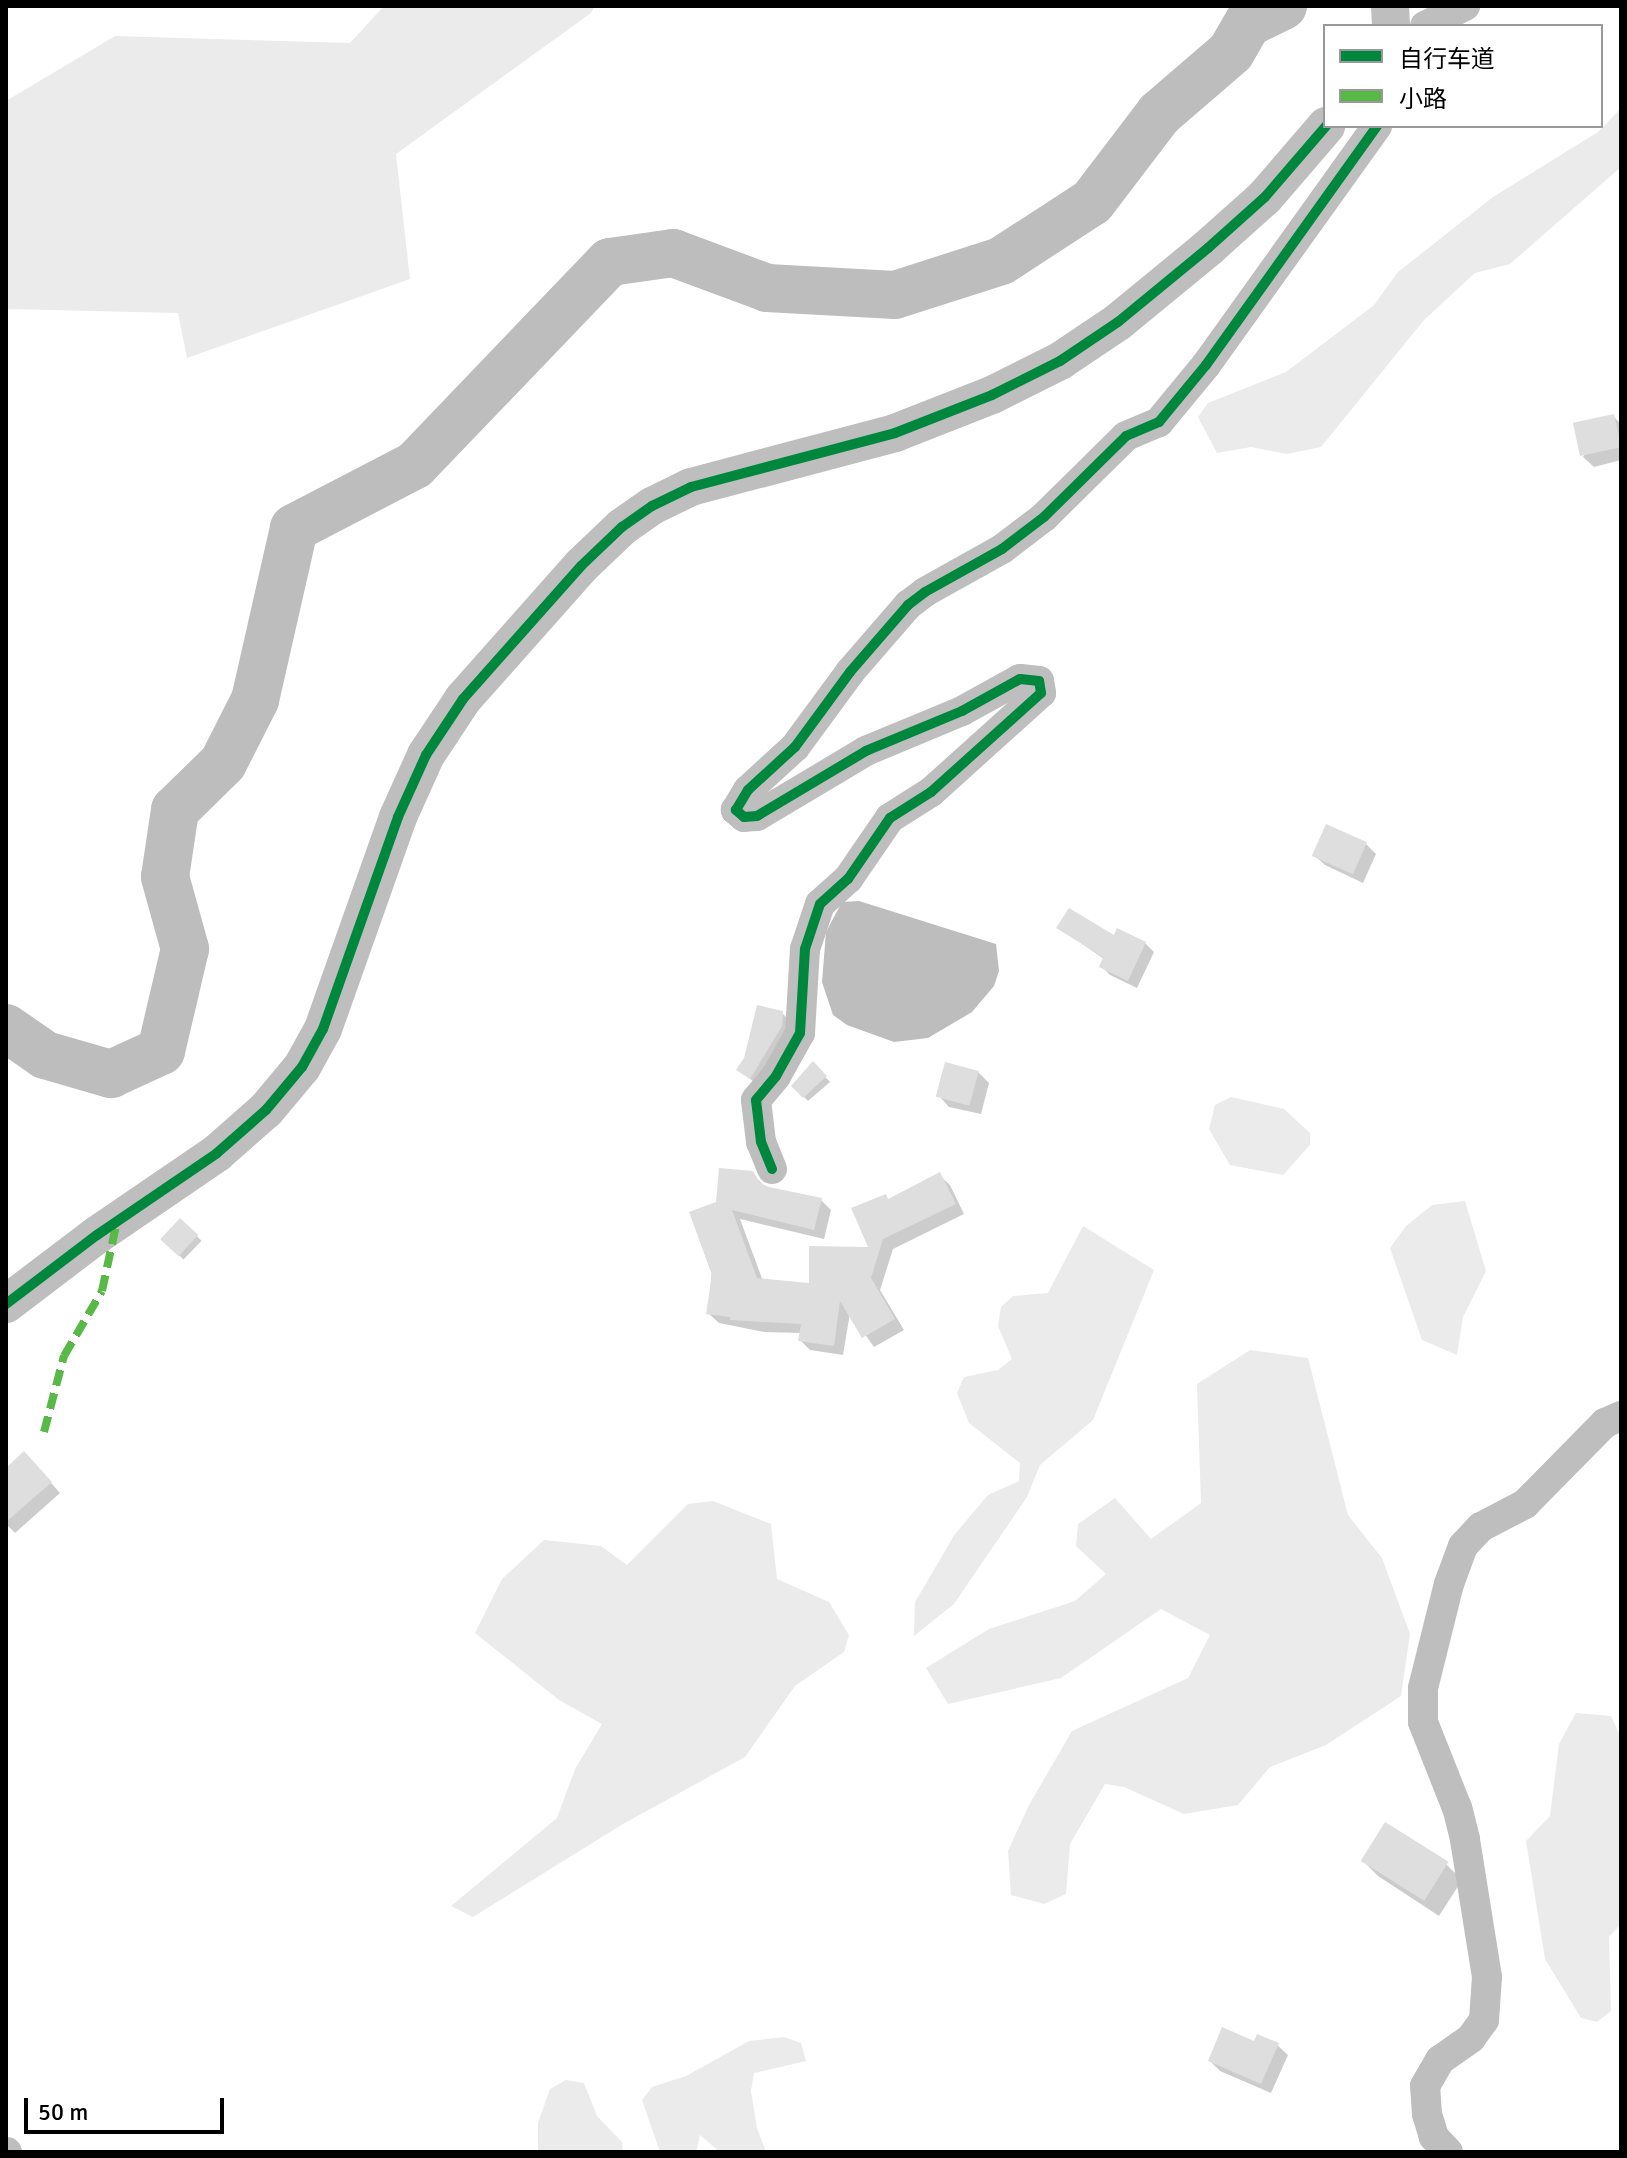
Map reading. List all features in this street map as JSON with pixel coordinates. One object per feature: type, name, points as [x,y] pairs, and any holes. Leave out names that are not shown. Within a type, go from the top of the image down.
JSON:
[{"type":"street","points":[[1429,24],[1465,6]]},
{"type":"street","points":[[6,1304],[97,1235],[217,1153],[266,1110],[302,1067],[323,1029],[398,817],[426,755],[463,699],[581,566],[622,527],[652,506],[691,487],[895,433],[992,395],[1060,361],[1118,322],[1208,248],[1265,197],[1324,128]]},
{"type":"street","points":[[772,1169],[761,1142],[756,1100],[776,1076],[800,1033],[805,949],[820,904],[848,879],[890,818],[931,792],[1041,693],[1039,681],[1020,679],[962,711],[866,751],[757,816],[744,817],[736,810],[748,790],[795,747],[850,672],[908,605],[925,592],[1002,549],[1044,517],[1126,436],[1159,422],[1206,365],[1376,128]]},
{"type":"street","points":[[1448,2152],[1434,2137],[1427,2114],[1425,2086],[1440,2060],[1471,2038],[1484,2020],[1487,1977],[1465,1839],[1457,1808],[1423,1722],[1423,1688],[1449,1584],[1463,1546],[1481,1527],[1525,1504],[1605,1423],[1621,1416]]},
{"type":"shaded area","points":[[384,6],[595,6],[591,13],[396,154],[410,279],[187,358],[178,313],[6,309],[6,101],[115,36],[350,43]]},
{"type":"shaded area","points":[[1621,108],[1621,167],[1510,264],[1475,273],[1424,320],[1321,447],[1287,454],[1251,447],[1217,453],[1198,417],[1208,403],[1286,372],[1374,305],[1398,272],[1493,197],[1603,127]]},
{"type":"shaded area","points":[[859,901],[996,944],[999,971],[994,986],[972,1012],[928,1038],[894,1042],[847,1025],[833,1015],[822,982],[826,932],[842,902]]},
{"type":"shaded area","points":[[1231,1097],[1284,1109],[1310,1133],[1310,1145],[1283,1175],[1230,1165],[1209,1129],[1215,1105]]},
{"type":"shaded area","points":[[1465,1201],[1486,1271],[1463,1317],[1457,1355],[1422,1340],[1390,1248],[1406,1226],[1432,1205]]},
{"type":"shaded area","points":[[1083,1226],[1154,1270],[1093,1420],[1040,1465],[1027,1497],[954,1604],[914,1636],[915,1602],[955,1534],[988,1495],[1019,1481],[1020,1463],[969,1423],[957,1393],[964,1377],[998,1370],[1012,1359],[998,1326],[1001,1307],[1013,1296],[1048,1293]]},
{"type":"shaded area","points":[[1250,1350],[1308,1358],[1348,1515],[1382,1558],[1410,1634],[1401,1696],[1326,1745],[1270,1767],[1238,1805],[1184,1814],[1124,1787],[1105,1784],[1070,1844],[1066,1894],[1044,1904],[1011,1895],[1008,1851],[1029,1805],[1072,1731],[1188,1678],[1210,1635],[1161,1609],[1061,1678],[948,1704],[926,1668],[989,1629],[1075,1601],[1106,1574],[1076,1546],[1078,1524],[1115,1498],[1151,1539],[1201,1503],[1197,1384]]},
{"type":"shaded area","points":[[713,1501],[771,1524],[777,1579],[829,1602],[849,1635],[844,1652],[795,1686],[745,1757],[623,1824],[473,1917],[451,1906],[557,1818],[575,1769],[602,1724],[559,1700],[475,1633],[502,1579],[544,1540],[601,1546],[627,1565],[688,1504]]},
{"type":"shaded area","points":[[1576,1713],[1611,1716],[1621,1737],[1621,1924],[1609,1937],[1611,2011],[1597,2022],[1581,2018],[1545,1959],[1526,1841],[1550,1816],[1559,1744]]},
{"type":"shaded area","points":[[784,2037],[801,2043],[806,2061],[754,2073],[751,2091],[757,2128],[766,2152],[720,2152],[700,2135],[696,2152],[660,2152],[642,2100],[652,2087],[686,2076],[749,2041]]},
{"type":"shaded area","points":[[566,2080],[584,2083],[597,2116],[622,2142],[623,2152],[538,2152],[538,2123],[550,2089]]},
{"type":"building","points":[[1614,414],[1621,447],[1580,456],[1573,423]]},
{"type":"building","points":[[1326,824],[1367,842],[1353,874],[1312,856]]},
{"type":"building","points":[[1069,908],[1114,935],[1117,928],[1146,942],[1128,981],[1099,967],[1103,957],[1056,928]]},
{"type":"building","points":[[757,1005],[783,1011],[782,1026],[750,1079],[736,1070],[744,1058]]},
{"type":"building","points":[[813,1061],[827,1076],[803,1098],[791,1086]]},
{"type":"building","points":[[945,1062],[979,1071],[969,1106],[936,1097]]},
{"type":"building","points":[[719,1168],[753,1171],[760,1183],[769,1187],[822,1198],[814,1230],[732,1210],[757,1278],[809,1283],[809,1246],[868,1247],[851,1208],[886,1194],[888,1199],[940,1172],[956,1204],[883,1239],[871,1278],[895,1319],[862,1338],[840,1301],[834,1346],[798,1341],[801,1324],[730,1320],[730,1317],[706,1314],[712,1275],[689,1212],[716,1202]]},
{"type":"building","points":[[180,1218],[198,1235],[179,1256],[160,1239]]},
{"type":"building","points":[[24,1451],[52,1482],[6,1522],[6,1468]]},
{"type":"building","points":[[1385,1822],[1449,1862],[1424,1901],[1361,1861]]},
{"type":"building","points":[[1222,2027],[1254,2041],[1257,2034],[1279,2043],[1261,2084],[1208,2061]]},
{"type":"waterway","points":[[6,1028],[45,1055],[111,1074],[161,1051],[185,949],[165,877],[175,810],[223,763],[255,700],[294,528],[415,465],[610,262],[673,253],[767,288],[895,295],[1001,261],[1092,202],[1159,114],[1231,52],[1248,23],[1283,6]]},
{"type":"marked path","points":[[44,1432],[64,1356],[102,1291],[117,1221]]},
{"type":"cycle path","points":[[6,1304],[97,1235],[217,1153],[266,1110],[302,1067],[323,1029],[398,817],[426,755],[463,699],[581,566],[622,527],[652,506],[691,487],[895,433],[992,395],[1060,361],[1118,322],[1208,248],[1265,197],[1324,128]]},
{"type":"cycle path","points":[[772,1169],[761,1142],[756,1100],[776,1076],[800,1033],[805,949],[820,904],[848,879],[890,818],[931,792],[1041,693],[1039,681],[1020,679],[962,711],[866,751],[757,816],[744,817],[736,810],[748,790],[795,747],[850,672],[908,605],[925,592],[1002,549],[1044,517],[1126,436],[1159,422],[1206,365],[1376,128]]}]
